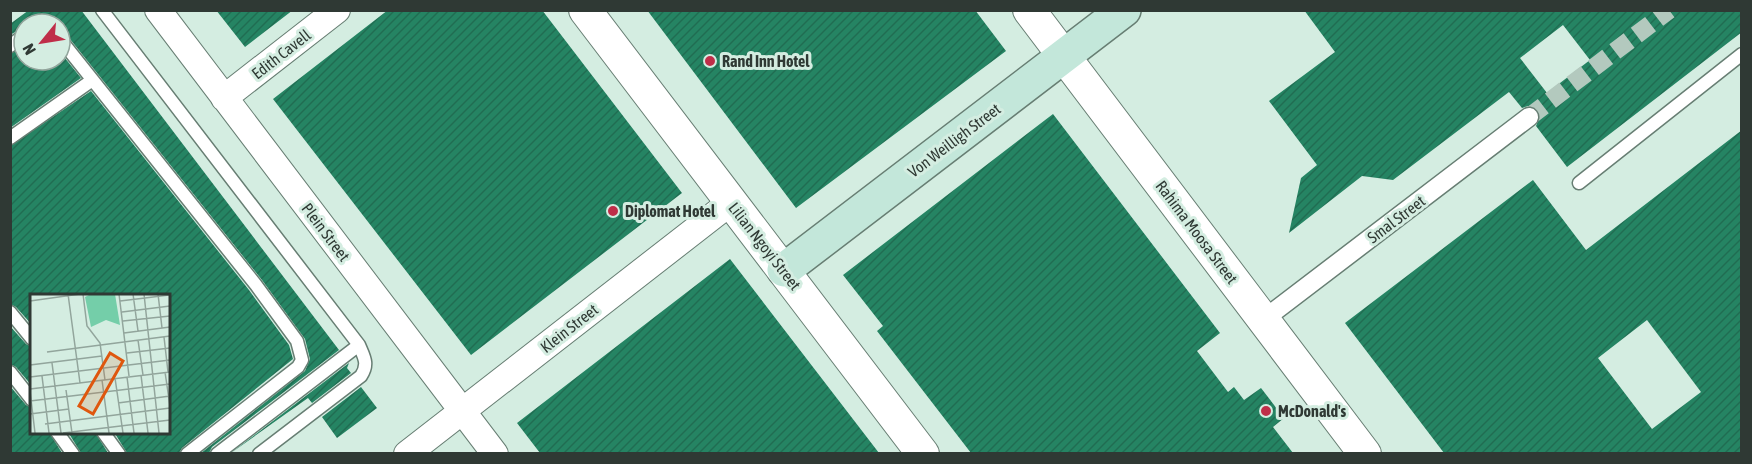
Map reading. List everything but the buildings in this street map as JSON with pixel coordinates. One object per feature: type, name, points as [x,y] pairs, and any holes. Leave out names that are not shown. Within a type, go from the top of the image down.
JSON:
[{"type":"main road","name":"Von Weilligh Street","points":[[784,270],[1124,10]]},
{"type":"street","name":"Plein Street","points":[[158,10],[495,453]]},
{"type":"street","name":"Edith Cavell","points":[[224,98],[337,10]]},
{"type":"street","name":"Lilian Ngoyi Street","points":[[585,10],[923,453]]},
{"type":"street","name":"Rahima Moosa Street","points":[[1029,10],[1365,453]]},
{"type":"street","name":"Smal Street","points":[[1263,320],[1529,117]]},
{"type":"street","name":"Klein Street","points":[[407,453],[730,202]]},
{"type":"lane","points":[[102,10],[359,345],[366,364],[361,376],[259,453]]},
{"type":"lane","points":[[1579,183],[1742,54]]},
{"type":"lane","points":[[72,55],[256,285],[297,341],[302,352],[302,360],[298,367],[187,453]]},
{"type":"lane","points":[[10,138],[92,81]]},
{"type":"lane","points":[[10,312],[30,337]]},
{"type":"lane","points":[[217,453],[359,345]]},
{"type":"lane","points":[[10,372],[30,397]]},
{"type":"lane","points":[[59,434],[73,453]]},
{"type":"lane","points":[[105,434],[119,453]]},
{"type":"tunnel","points":[[1529,117],[1669,10]]},
{"type":"place","name":"Rand Inn Hotel","points":[[710,61]]},
{"type":"place","name":"Diplomat Hotel","points":[[613,211]]},
{"type":"place","name":"McDonald's","points":[[1266,411]]}]
